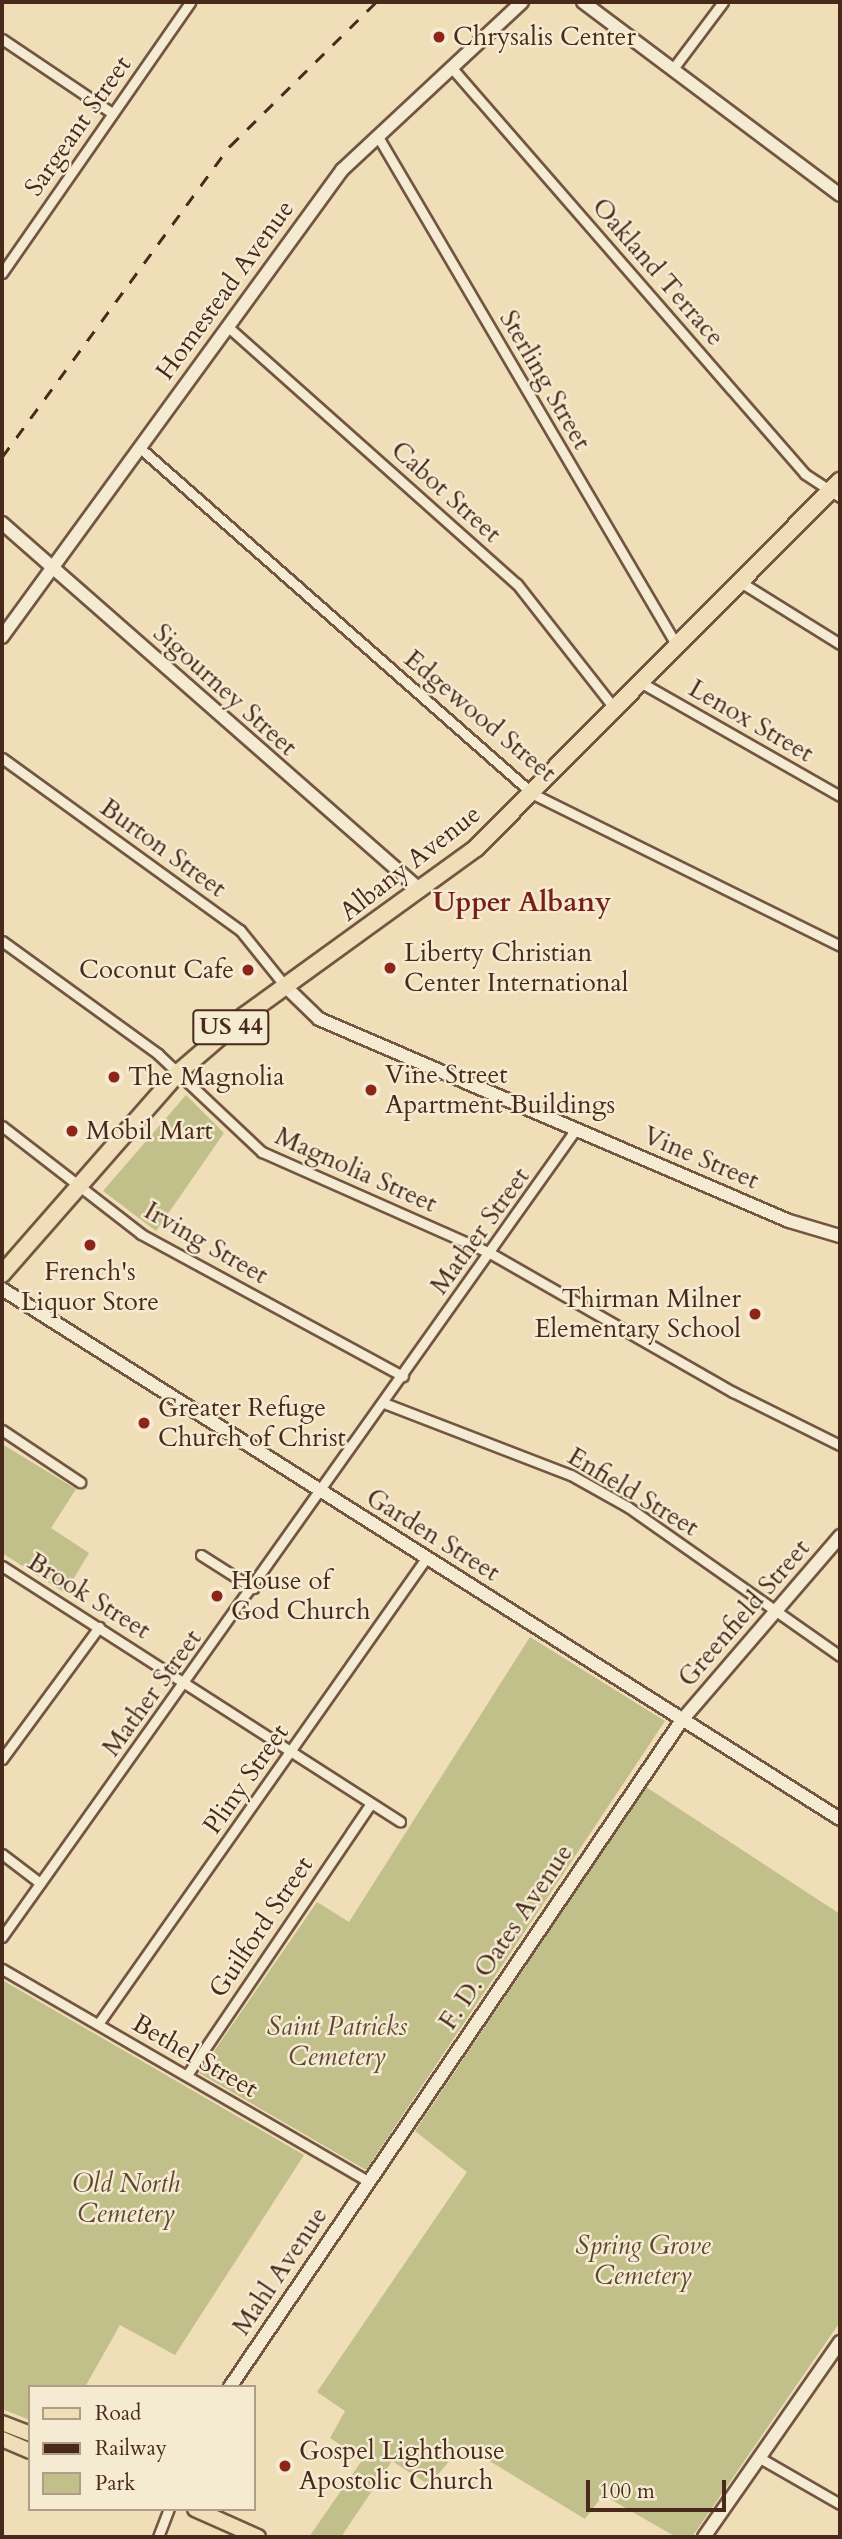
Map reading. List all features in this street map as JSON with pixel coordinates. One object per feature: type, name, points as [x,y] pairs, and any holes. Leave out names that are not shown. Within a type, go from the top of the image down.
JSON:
[{"type":"highway","name":"Albany Avenue","points":[[2,1274],[179,1072],[286,987],[419,889],[533,794],[640,682],[837,490]]},
{"type":"main road","points":[[2,2423],[28,2433]]},
{"type":"main road","points":[[2,2440],[28,2450]]},
{"type":"main road","points":[[200,2511],[258,2537]]},
{"type":"street","name":"Sargeant Street","points":[[2,273],[190,2]]},
{"type":"street","name":"Homestead Avenue","points":[[2,638],[342,170],[522,2]]},
{"type":"street","points":[[583,2],[840,195]]},
{"type":"street","points":[[672,70],[723,2]]},
{"type":"street","points":[[2,39],[112,113]]},
{"type":"street","name":"Oakland Terrace","points":[[451,67],[805,474],[837,490]]},
{"type":"street","name":"Sterling Street","points":[[377,135],[677,646]]},
{"type":"street","name":"Cabot Street","points":[[227,326],[535,601],[615,709]]},
{"type":"street","name":"Edgewood Street","points":[[140,448],[533,794],[840,946]]},
{"type":"street","name":"Sigourney Street","points":[[2,523],[419,889]]},
{"type":"street","points":[[742,583],[840,644]]},
{"type":"street","name":"Lenox Street","points":[[640,682],[840,796]]},
{"type":"street","name":"Burton Street","points":[[2,758],[231,923],[286,987]]},
{"type":"street","name":"Magnolia Street","points":[[2,941],[179,1072],[262,1152],[490,1253],[730,1391],[840,1445]]},
{"type":"street","name":"Vine Street","points":[[286,987],[313,1016],[789,1221],[840,1236]]},
{"type":"street","name":"Irving Street","points":[[2,1126],[81,1183],[141,1234],[403,1376]]},
{"type":"street","name":"Mather Street","points":[[2,1937],[253,1588],[576,1129]]},
{"type":"street","name":"Garden Street","points":[[2,1289],[840,1819]]},
{"type":"street","name":"Enfield Street","points":[[384,1403],[571,1475],[775,1609],[840,1656]]},
{"type":"street","points":[[2,1430],[80,1482]]},
{"type":"street","name":"Greenfield Street","points":[[682,1720],[840,1536]]},
{"type":"street","points":[[201,1555],[253,1588]]},
{"type":"street","name":"Pliny Street","points":[[98,2024],[427,1557]]},
{"type":"street","name":"Brook Street","points":[[2,1566],[401,1822]]},
{"type":"street","points":[[2,1759],[99,1627]]},
{"type":"street","name":"F. D. Oates Avenue","points":[[368,2180],[682,1720]]},
{"type":"street","name":"Guilford Street","points":[[187,2075],[371,1803]]},
{"type":"street","points":[[2,1854],[40,1883]]},
{"type":"street","name":"Bethel Street","points":[[2,1969],[368,2180]]},
{"type":"street","name":"Mahl Avenue","points":[[231,2385],[368,2180]]},
{"type":"street","points":[[704,2537],[840,2342]]},
{"type":"street","points":[[760,2458],[840,2504]]},
{"type":"street","points":[[158,2537],[168,2511]]},
{"type":"green space","points":[[186,1095],[224,1133],[156,1231],[103,1191]]},
{"type":"green space","points":[[2,1444],[76,1489],[51,1528],[89,1553],[65,1593],[2,1553]]},
{"type":"green space","name":"Saint Patricks Cemetery","points":[[530,1637],[665,1721],[366,2170],[199,2073],[317,1902],[349,1922]]},
{"type":"green space","name":"Spring Grove Cemetery","points":[[646,1787],[840,1914],[840,2322],[692,2537],[676,2537],[603,2495],[585,2519],[463,2445],[429,2485],[392,2461],[341,2537],[309,2537],[363,2459],[330,2438],[345,2411],[317,2392],[467,2172],[415,2131]]},
{"type":"green space","name":"Old North Cemetery","points":[[2,1980],[304,2155],[175,2355],[120,2325],[86,2385],[28,2385],[28,2419],[2,2409]]},
{"type":"railway","points":[[2,457],[230,146],[376,2]]},
{"type":"place","name":"Chrysalis Center","points":[[439,37]]},
{"type":"place","name":"Liberty Christian Center International","points":[[390,968]]},
{"type":"place","name":"Coconut Cafe","points":[[248,970]]},
{"type":"place","name":"The Magnolia","points":[[114,1077]]},
{"type":"place","name":"Vine Street Apartment Buildings","points":[[371,1090]]},
{"type":"place","name":"Mobil Mart","points":[[72,1131]]},
{"type":"place","name":"French's Liquor Store","points":[[90,1245]]},
{"type":"place","name":"Thirman Milner Elementary School","points":[[755,1314]]},
{"type":"place","name":"Greater Refuge Church of Christ","points":[[144,1423]]},
{"type":"place","name":"House of God Church","points":[[217,1596]]},
{"type":"place","name":"Gospel Lighthouse Apostolic Church","points":[[285,2466]]},
{"type":"district","name":"Upper Albany","points":[[522,902]]}]
